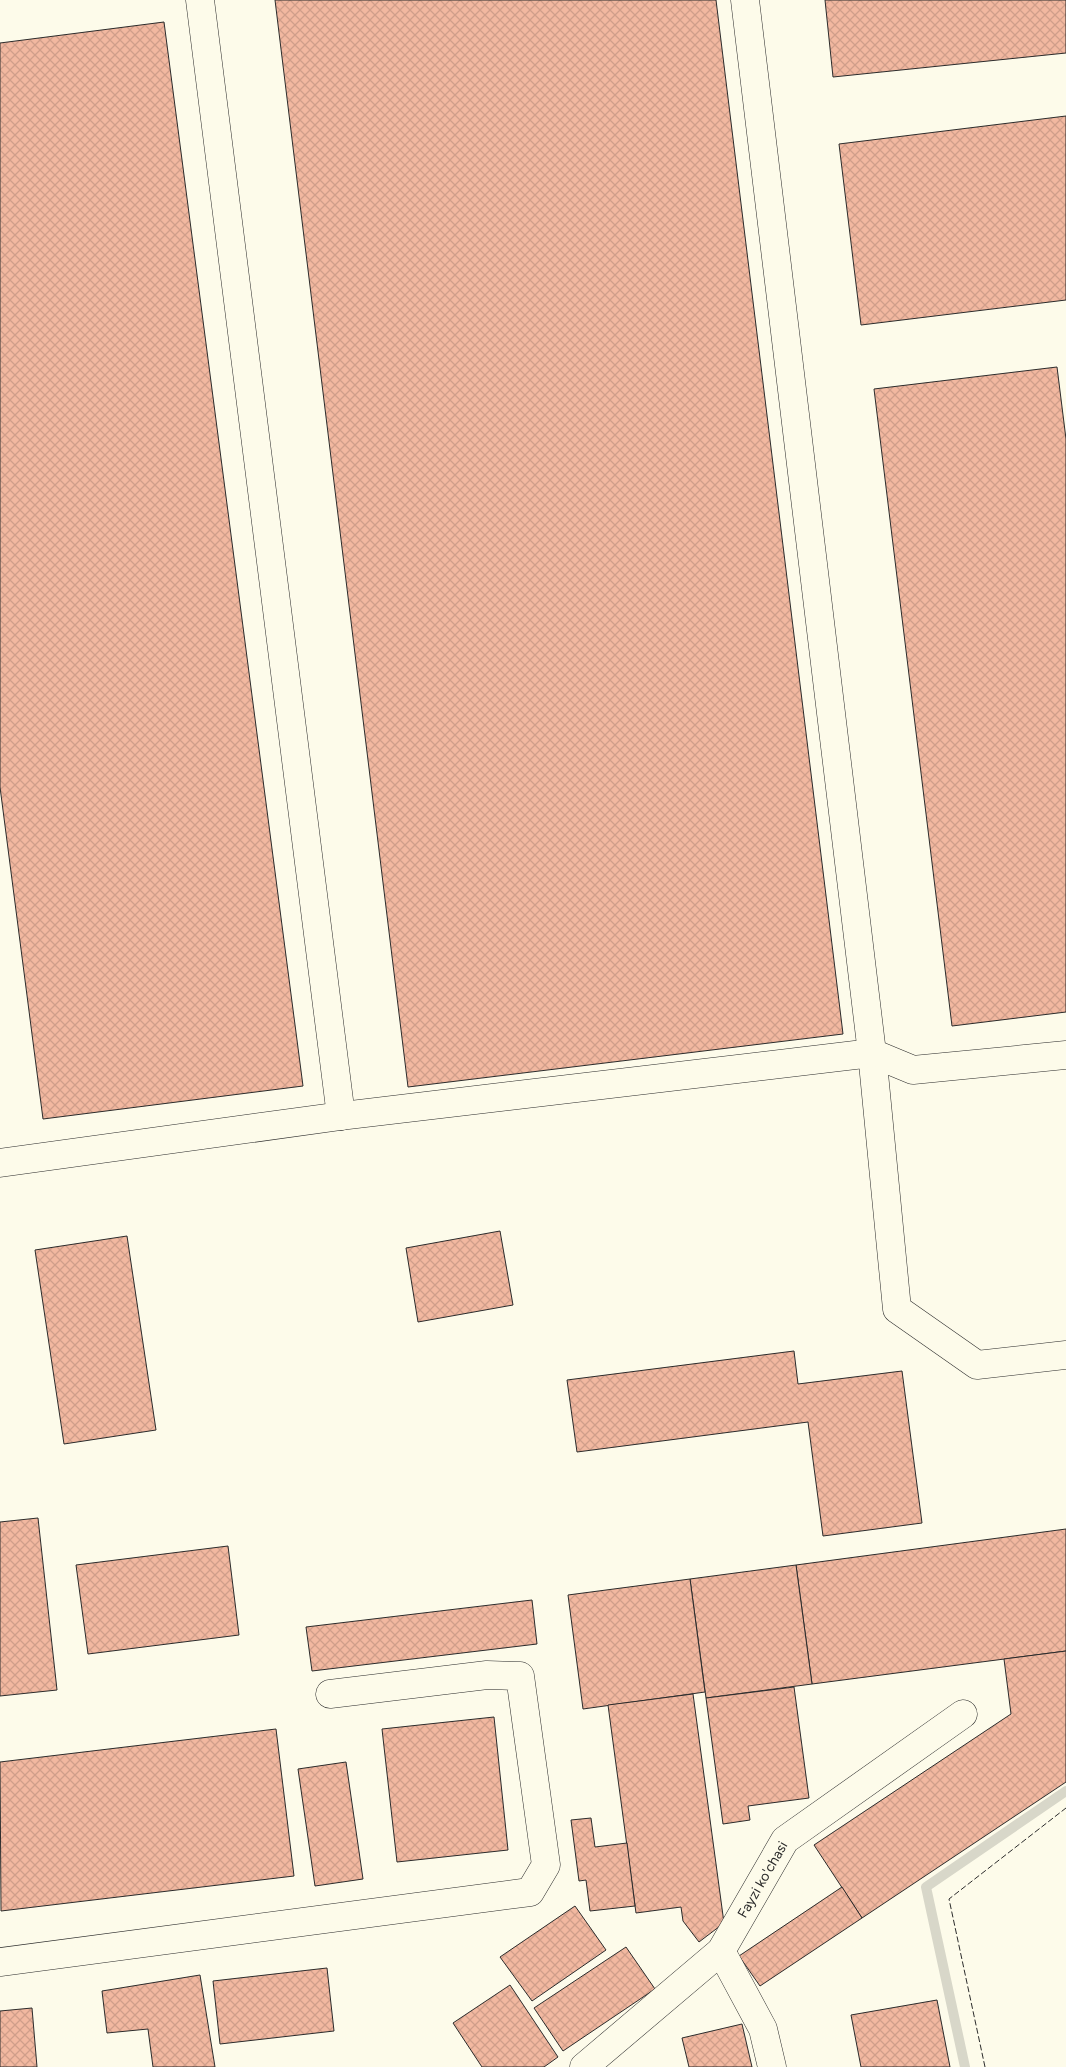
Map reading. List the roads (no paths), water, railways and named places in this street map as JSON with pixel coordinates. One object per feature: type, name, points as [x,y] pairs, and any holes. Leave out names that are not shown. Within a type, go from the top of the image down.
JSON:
[{"type":"lane","points":[[200,0],[341,1116]]},
{"type":"lane","points":[[745,0],[872,1054],[897,1309],[977,1366],[1066,1355]]},
{"type":"lane","points":[[0,1163],[341,1116],[872,1054],[913,1070],[1066,1055]]},
{"type":"lane","points":[[0,1962],[530,1892],[546,1865],[520,1676],[487,1675],[330,1694]]},
{"type":"lane","name":"Fayzi ko'chasi","points":[[584,2067],[721,1951],[785,1840],[962,1714]]},
{"type":"lane","points":[[721,1951],[763,2028],[772,2067]]},
{"type":"waterway","points":[[965,2067],[926,1887],[1066,1791]]}]
